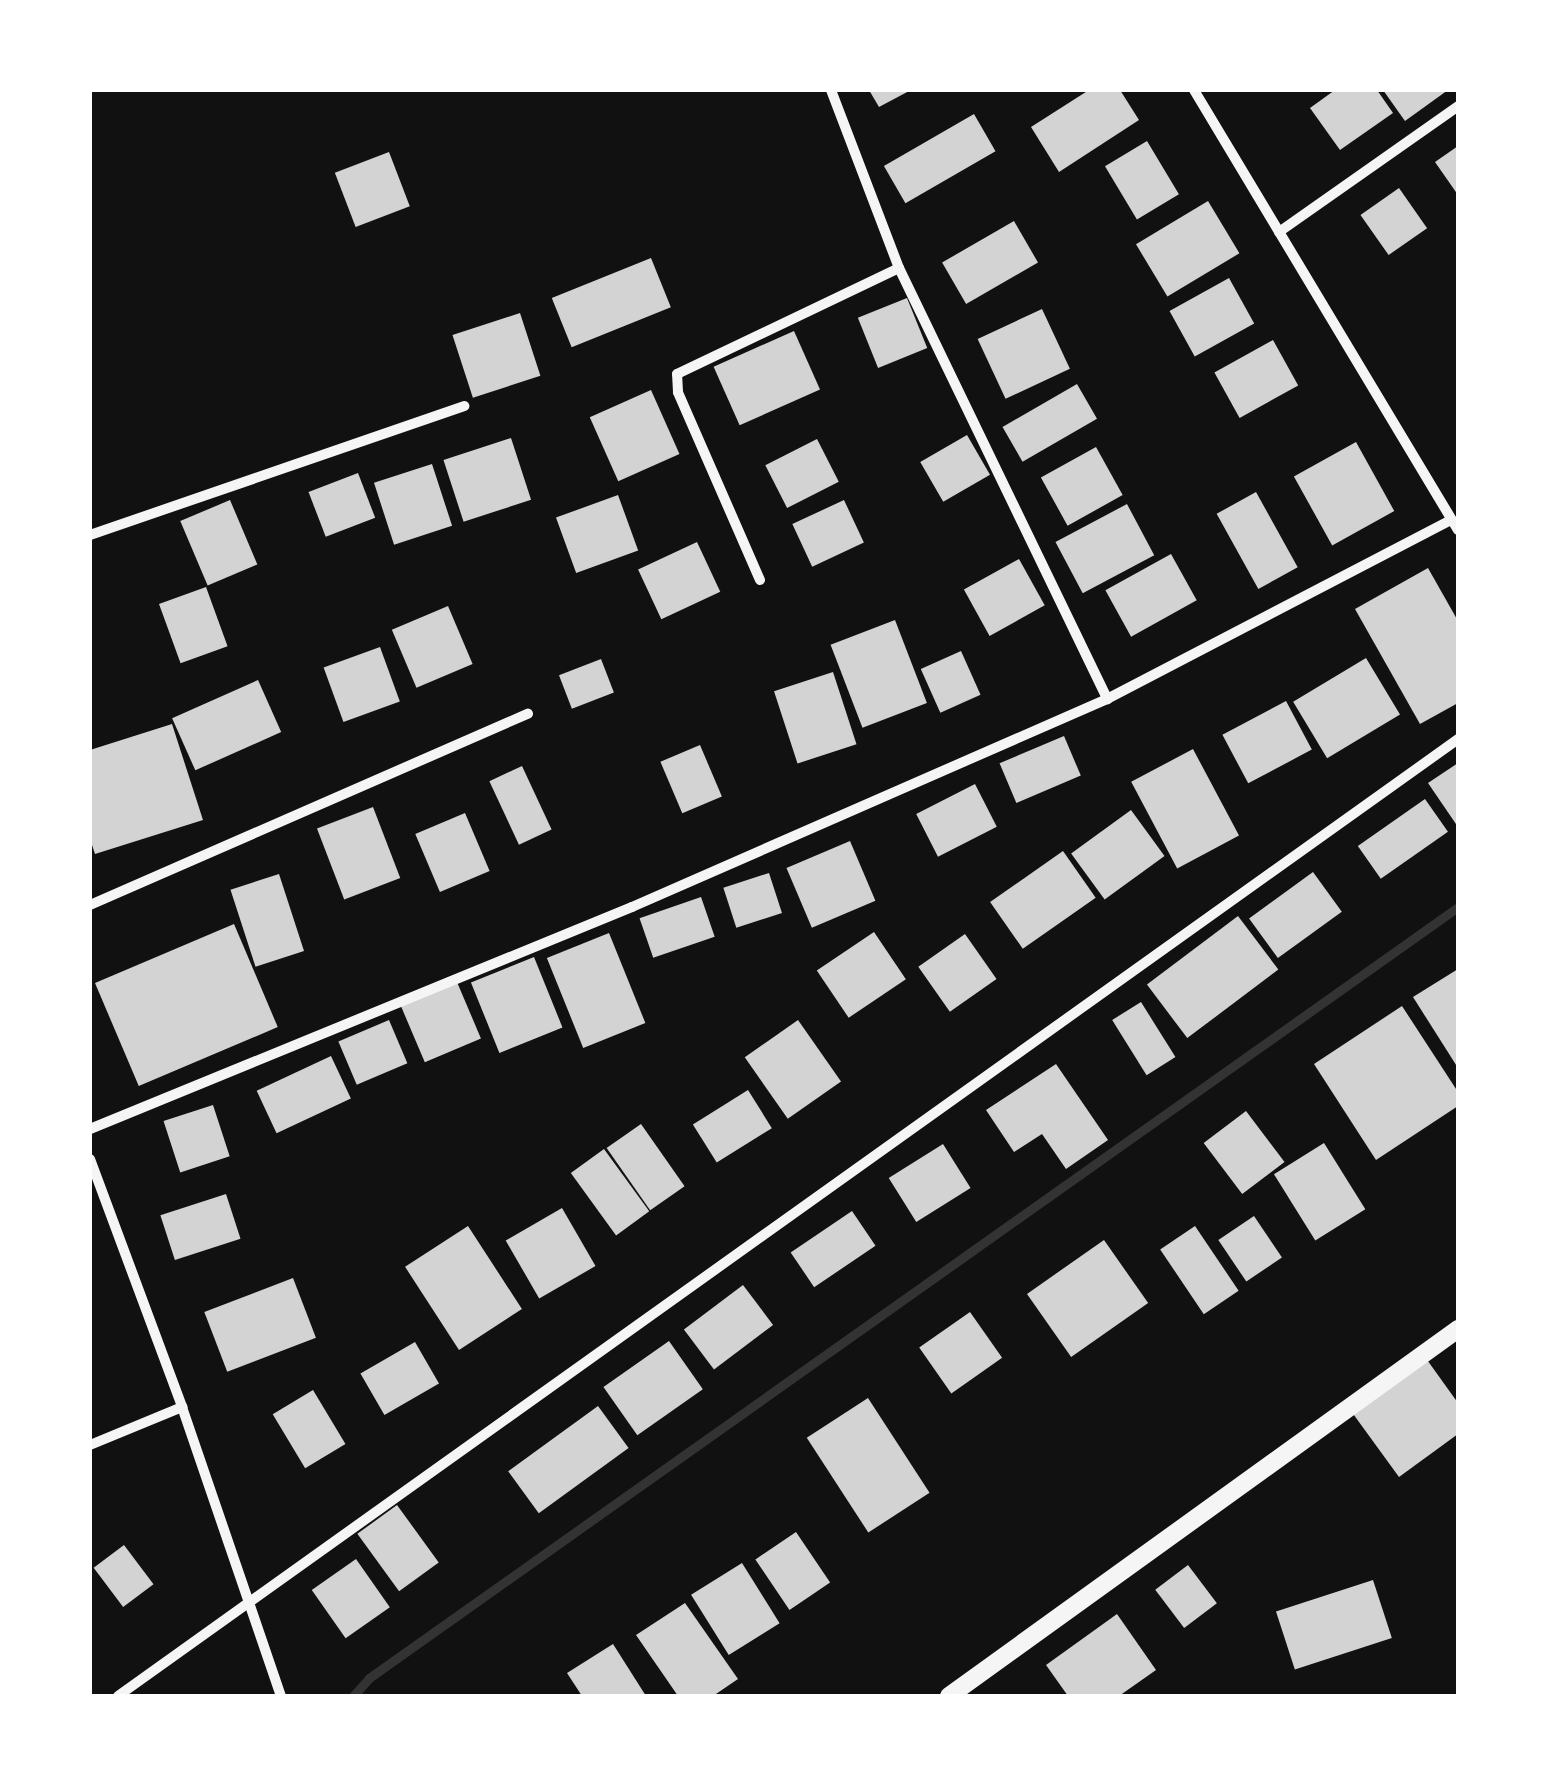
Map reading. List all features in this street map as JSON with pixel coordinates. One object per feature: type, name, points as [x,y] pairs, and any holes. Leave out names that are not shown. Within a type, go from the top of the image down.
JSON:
[{"type":"main road","points":[[949,1696],[1458,1329]]},
{"type":"street","points":[[831,90],[898,268],[1107,699]]},
{"type":"street","points":[[90,1129],[632,907],[1107,699],[1455,526],[1194,90]]},
{"type":"street","points":[[1280,232],[1458,106]]},
{"type":"street","points":[[760,580],[678,392],[677,374],[898,268]]},
{"type":"street","points":[[90,535],[464,406]]},
{"type":"street","points":[[90,904],[528,714]]},
{"type":"street","points":[[118,1696],[1458,739]]},
{"type":"street","points":[[90,1159],[182,1407],[281,1696]]},
{"type":"street","points":[[90,1445],[182,1407]]},
{"type":"building","points":[[869,90],[911,90],[879,107]]},
{"type":"building","points":[[1089,90],[1120,90],[1139,120],[1059,172],[1031,127]]},
{"type":"building","points":[[1335,90],[1377,90],[1393,113],[1340,150],[1310,108]]},
{"type":"building","points":[[1383,90],[1448,90],[1405,121]]},
{"type":"building","points":[[974,114],[996,151],[905,203],[884,166]]},
{"type":"building","points":[[1147,141],[1179,194],[1137,219],[1105,166]]},
{"type":"building","points":[[1458,146],[1458,195],[1435,162]]},
{"type":"building","points":[[389,152],[410,206],[356,227],[335,173]]},
{"type":"building","points":[[1399,188],[1427,228],[1389,255],[1360,215]]},
{"type":"building","points":[[1208,201],[1239,253],[1167,297],[1136,244]]},
{"type":"building","points":[[1014,221],[1038,263],[966,304],[942,262]]},
{"type":"building","points":[[651,258],[671,307],[572,347],[552,298]]},
{"type":"building","points":[[1229,278],[1254,323],[1195,356],[1170,311]]},
{"type":"building","points":[[907,298],[927,348],[878,368],[858,318]]},
{"type":"building","points":[[1042,309],[1070,369],[1006,399],[978,339]]},
{"type":"building","points":[[520,313],[540,376],[473,398],[452,335]]},
{"type":"building","points":[[794,331],[820,389],[740,425],[714,367]]},
{"type":"building","points":[[1273,340],[1298,385],[1240,418],[1214,372]]},
{"type":"building","points":[[1077,384],[1097,419],[1023,462],[1003,427]]},
{"type":"building","points":[[651,390],[679,454],[618,481],[590,417]]},
{"type":"building","points":[[967,435],[990,475],[943,502],[920,462]]},
{"type":"building","points":[[511,438],[531,500],[464,522],[443,460]]},
{"type":"building","points":[[817,439],[839,482],[787,508],[765,465]]},
{"type":"building","points":[[1356,442],[1394,511],[1332,546],[1294,476]]},
{"type":"building","points":[[1096,447],[1123,495],[1068,526],[1041,478]]},
{"type":"building","points":[[432,464],[452,526],[394,545],[374,483]]},
{"type":"building","points":[[358,473],[375,518],[326,537],[309,492]]},
{"type":"building","points":[[1256,492],[1298,567],[1258,589],[1217,514]]},
{"type":"building","points":[[618,495],[638,550],[576,573],[556,518]]},
{"type":"building","points":[[230,500],[257,564],[208,586],[180,521]]},
{"type":"building","points":[[844,500],[864,543],[812,567],[792,524]]},
{"type":"building","points":[[1127,504],[1154,555],[1083,593],[1055,542]]},
{"type":"building","points":[[697,542],[720,592],[661,619],[638,569]]},
{"type":"building","points":[[1171,554],[1197,600],[1131,637],[1105,590]]},
{"type":"building","points":[[1019,559],[1045,605],[990,636],[964,590]]},
{"type":"building","points":[[1428,568],[1458,621],[1458,703],[1420,724],[1355,609]]},
{"type":"building","points":[[206,587],[228,646],[181,663],[159,604]]},
{"type":"building","points":[[448,606],[473,664],[416,688],[392,630]]},
{"type":"building","points":[[895,620],[927,703],[862,728],[831,645]]},
{"type":"building","points":[[380,647],[400,702],[343,722],[324,668]]},
{"type":"building","points":[[961,651],[981,695],[940,713],[921,669]]},
{"type":"building","points":[[1366,658],[1400,715],[1327,758],[1293,702]]},
{"type":"building","points":[[601,659],[614,693],[572,709],[559,675]]},
{"type":"building","points":[[833,672],[856,744],[798,763],[774,691]]},
{"type":"building","points":[[258,680],[281,732],[195,770],[172,718]]},
{"type":"building","points":[[1286,701],[1312,750],[1248,783],[1222,735]]},
{"type":"building","points":[[172,724],[203,820],[95,854],[90,839],[90,750]]},
{"type":"building","points":[[1064,736],[1081,776],[1016,803],[1000,763]]},
{"type":"building","points":[[700,745],[722,797],[682,813],[660,762]]},
{"type":"building","points":[[1193,749],[1239,836],[1177,868],[1131,782]]},
{"type":"building","points":[[1458,763],[1458,827],[1428,783]]},
{"type":"building","points":[[522,766],[552,829],[519,845],[489,781]]},
{"type":"building","points":[[975,784],[997,827],[938,857],[916,814]]},
{"type":"building","points":[[1425,799],[1448,832],[1381,879],[1358,846]]},
{"type":"building","points":[[373,807],[400,878],[344,899],[317,829]]},
{"type":"building","points":[[1131,810],[1165,856],[1105,900],[1071,853]]},
{"type":"building","points":[[465,813],[490,871],[440,892],[415,834]]},
{"type":"building","points":[[850,841],[875,901],[812,928],[786,868]]},
{"type":"building","points":[[1063,851],[1096,898],[1023,949],[990,902]]},
{"type":"building","points":[[1313,872],[1342,912],[1278,958],[1249,918]]},
{"type":"building","points":[[769,873],[782,913],[736,928],[723,888]]},
{"type":"building","points":[[279,874],[304,951],[256,967],[230,890]]},
{"type":"building","points":[[701,897],[715,937],[653,958],[640,918]]},
{"type":"building","points":[[1238,916],[1278,970],[1187,1038],[1147,985]]},
{"type":"building","points":[[234,924],[278,1027],[139,1086],[95,983]]},
{"type":"building","points":[[874,932],[906,979],[849,1018],[817,971]]},
{"type":"building","points":[[609,933],[645,1023],[583,1048],[547,958]]},
{"type":"building","points":[[965,934],[997,979],[950,1012],[918,967]]},
{"type":"building","points":[[534,957],[562,1027],[499,1053],[471,982]]},
{"type":"building","points":[[1458,969],[1458,1068],[1413,997]]},
{"type":"building","points":[[454,975],[481,1039],[425,1062],[398,999]]},
{"type":"building","points":[[1141,1002],[1175,1057],[1147,1075],[1112,1020]]},
{"type":"building","points":[[1402,1006],[1458,1092],[1458,1106],[1376,1160],[1314,1064]]},
{"type":"building","points":[[389,1020],[407,1063],[357,1085],[338,1041]]},
{"type":"building","points":[[798,1020],[841,1081],[788,1119],[745,1057]]},
{"type":"building","points":[[331,1056],[351,1099],[277,1133],[257,1091]]},
{"type":"building","points":[[1056,1064],[1108,1140],[1066,1169],[1042,1134],[1014,1152],[986,1110]]},
{"type":"building","points":[[748,1090],[772,1128],[717,1163],[693,1124]]},
{"type":"building","points":[[213,1105],[230,1156],[180,1172],[164,1121]]},
{"type":"building","points":[[1246,1111],[1285,1162],[1242,1194],[1204,1143]]},
{"type":"building","points":[[641,1124],[685,1186],[650,1210],[607,1148]]},
{"type":"building","points":[[1324,1143],[1365,1209],[1315,1240],[1274,1174]]},
{"type":"building","points":[[943,1144],[971,1188],[916,1222],[889,1178]]},
{"type":"building","points":[[604,1149],[649,1211],[616,1235],[571,1173]]},
{"type":"building","points":[[226,1194],[241,1239],[175,1260],[160,1215]]},
{"type":"building","points":[[562,1208],[596,1266],[539,1299],[506,1240]]},
{"type":"building","points":[[852,1211],[875,1246],[814,1287],[791,1252]]},
{"type":"building","points":[[1254,1216],[1282,1257],[1246,1281],[1218,1240]]},
{"type":"building","points":[[468,1226],[522,1309],[459,1350],[405,1267]]},
{"type":"building","points":[[1195,1226],[1239,1291],[1204,1314],[1160,1249]]},
{"type":"building","points":[[1104,1240],[1148,1303],[1071,1357],[1027,1294]]},
{"type":"building","points":[[293,1278],[316,1338],[227,1372],[204,1312]]},
{"type":"building","points":[[743,1285],[773,1325],[714,1369],[684,1330]]},
{"type":"building","points":[[970,1312],[1002,1358],[951,1393],[919,1348]]},
{"type":"building","points":[[669,1341],[703,1389],[637,1435],[603,1387]]},
{"type":"building","points":[[415,1342],[439,1384],[384,1415],[360,1374]]},
{"type":"building","points":[[1425,1357],[1458,1403],[1458,1434],[1399,1477],[1351,1411]]},
{"type":"building","points":[[313,1390],[345,1444],[305,1468],[273,1414]]},
{"type":"building","points":[[868,1398],[930,1493],[868,1533],[807,1438]]},
{"type":"building","points":[[598,1406],[629,1448],[539,1513],[508,1471]]},
{"type":"building","points":[[397,1505],[439,1562],[399,1591],[357,1534]]},
{"type":"building","points":[[796,1532],[830,1583],[789,1610],[755,1559]]},
{"type":"building","points":[[124,1545],[153,1584],[123,1607],[94,1568]]},
{"type":"building","points":[[356,1559],[390,1607],[346,1638],[312,1590]]},
{"type":"building","points":[[742,1563],[780,1623],[729,1655],[691,1595]]},
{"type":"building","points":[[1188,1565],[1217,1603],[1184,1628],[1155,1590]]},
{"type":"building","points":[[1373,1580],[1392,1638],[1295,1670],[1276,1612]]},
{"type":"building","points":[[685,1603],[738,1679],[713,1696],[678,1696],[636,1635]]},
{"type":"building","points":[[1117,1614],[1156,1670],[1119,1696],[1068,1696],[1046,1665]]},
{"type":"building","points":[[613,1644],[646,1696],[582,1696],[567,1673]]},
{"type":"waterway","points":[[353,1696],[369,1678],[1458,907]]}]
